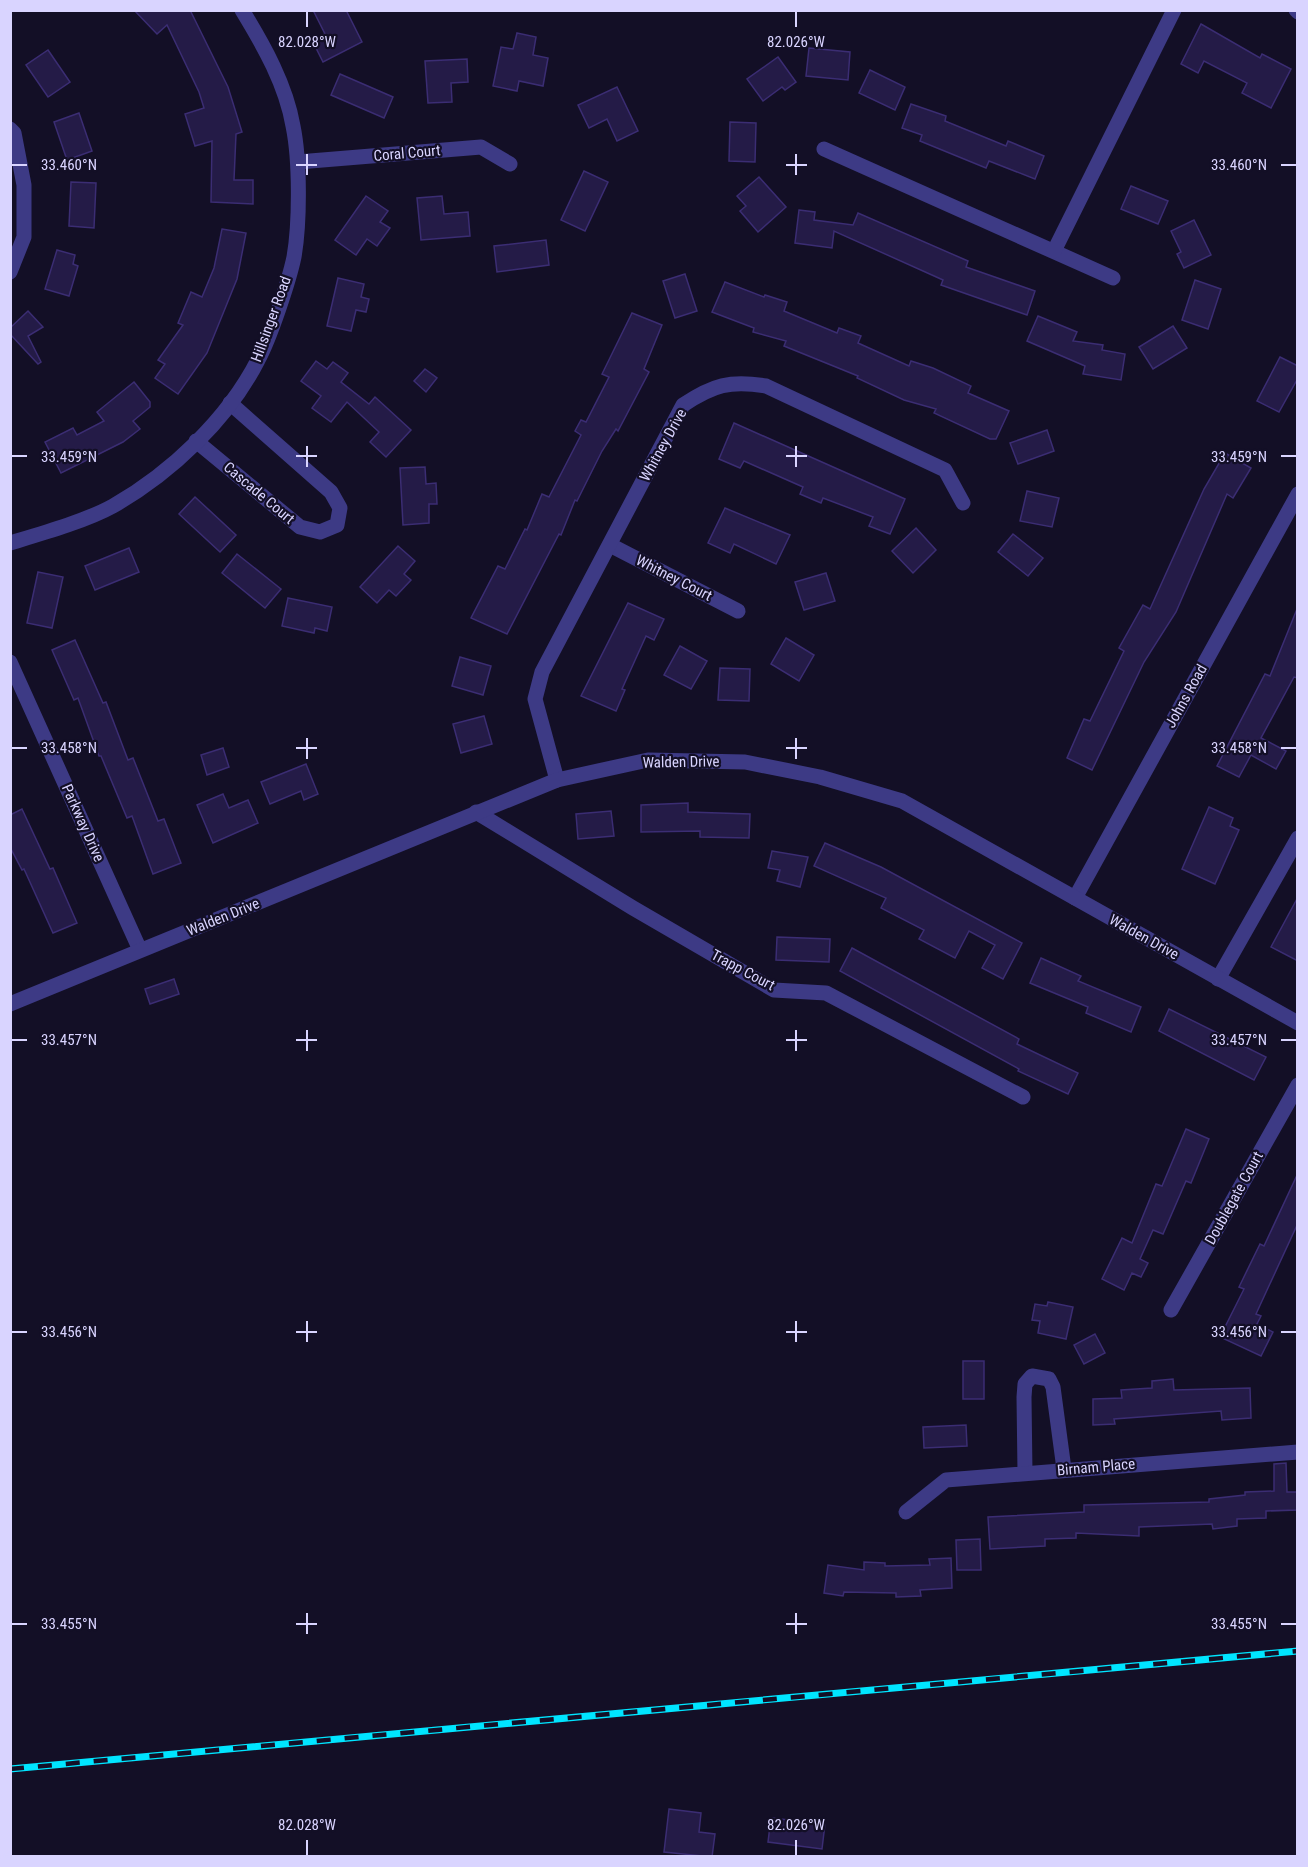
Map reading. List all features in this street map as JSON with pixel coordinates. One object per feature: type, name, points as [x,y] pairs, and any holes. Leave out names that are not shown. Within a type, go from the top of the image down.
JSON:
[{"type":"street","name":"Hillsinger Road","points":[[10,543],[112,507],[159,476],[196,441],[230,403],[258,360],[294,257],[298,162],[293,124],[283,87],[242,10]]},
{"type":"street","points":[[1054,251],[1174,10]]},
{"type":"street","points":[[10,129],[14,133],[24,185],[24,237],[10,272]]},
{"type":"street","name":"Coral Court","points":[[298,162],[481,147],[510,164]]},
{"type":"street","points":[[824,148],[1113,278]]},
{"type":"street","name":"Whitney Drive","points":[[557,780],[535,699],[543,672],[683,405],[709,388],[740,381],[766,386],[945,470],[963,502]]},
{"type":"street","name":"Cascade Court","points":[[196,441],[300,527],[320,532],[337,525],[340,508],[331,492],[230,403]]},
{"type":"street","name":"Johns Road","points":[[1075,898],[1298,494]]},
{"type":"street","name":"Whitney Court","points":[[609,545],[738,611]]},
{"type":"street","name":"Parkway Drive","points":[[10,662],[140,950]]},
{"type":"street","name":"Walden Drive","points":[[10,1004],[557,780],[648,760],[744,762],[820,777],[902,801],[1298,1023]]},
{"type":"street","name":"Trapp Court","points":[[476,812],[774,990],[826,993],[1023,1098]]},
{"type":"street","points":[[1218,979],[1298,838]]},
{"type":"street","name":"Doublegate Court","points":[[1171,1310],[1298,1085]]},
{"type":"street","points":[[1025,1473],[1024,1397],[1025,1384],[1032,1376],[1049,1379],[1053,1387],[1064,1469]]},
{"type":"street","name":"Birnam Place","points":[[906,1512],[946,1480],[1298,1452]]},
{"type":"building","points":[[134,10],[190,10],[228,87],[242,132],[236,134],[234,180],[253,180],[253,204],[211,202],[212,141],[195,146],[185,114],[204,108],[199,92],[167,25],[157,34]]},
{"type":"building","points":[[313,10],[346,10],[362,42],[323,62],[312,40],[325,34]]},
{"type":"building","points":[[1201,24],[1260,58],[1262,54],[1291,69],[1271,108],[1242,93],[1247,83],[1204,61],[1198,73],[1181,64]]},
{"type":"building","points":[[517,33],[536,37],[533,55],[548,58],[543,86],[519,81],[517,91],[493,86],[501,47],[513,49]]},
{"type":"building","points":[[809,48],[850,52],[848,80],[806,76]]},
{"type":"building","points":[[48,50],[70,82],[48,97],[26,65]]},
{"type":"building","points":[[778,57],[796,82],[785,90],[782,87],[763,101],[747,79]]},
{"type":"building","points":[[467,59],[468,82],[451,83],[452,102],[428,103],[425,61]]},
{"type":"building","points":[[870,70],[905,87],[895,110],[859,93]]},
{"type":"building","points":[[340,74],[393,97],[384,118],[331,95]]},
{"type":"building","points":[[617,87],[638,131],[617,141],[607,119],[589,128],[578,105]]},
{"type":"building","points":[[911,104],[946,116],[945,121],[1006,146],[1008,141],[1044,156],[1035,179],[989,161],[986,168],[920,141],[922,135],[902,128]]},
{"type":"building","points":[[79,113],[92,151],[67,160],[54,122]]},
{"type":"building","points":[[730,122],[756,123],[755,162],[729,161]]},
{"type":"building","points":[[584,171],[608,182],[585,231],[561,220]]},
{"type":"building","points":[[759,177],[786,207],[758,232],[740,211],[746,206],[737,196]]},
{"type":"building","points":[[71,182],[96,183],[94,228],[69,226]]},
{"type":"building","points":[[1131,186],[1168,201],[1158,224],[1121,209]]},
{"type":"building","points":[[366,196],[388,211],[380,222],[390,228],[377,246],[367,239],[356,255],[335,240]]},
{"type":"building","points":[[442,196],[444,214],[468,212],[470,236],[421,240],[417,198]]},
{"type":"building","points":[[799,210],[815,212],[814,220],[853,225],[858,213],[968,261],[966,267],[1035,291],[1027,315],[941,285],[943,280],[834,231],[832,248],[795,243]]},
{"type":"building","points":[[1194,220],[1211,255],[1184,268],[1177,254],[1181,252],[1171,231]]},
{"type":"building","points":[[222,229],[246,233],[237,279],[207,353],[178,394],[155,378],[165,364],[158,360],[183,325],[178,323],[191,292],[202,297],[214,268]]},
{"type":"building","points":[[546,240],[549,265],[497,272],[494,246]]},
{"type":"building","points":[[57,250],[75,255],[73,264],[78,266],[69,296],[45,289]]},
{"type":"building","points":[[685,274],[697,311],[675,318],[663,281]]},
{"type":"building","points":[[338,278],[364,284],[361,297],[369,299],[366,312],[356,310],[351,331],[327,326]]},
{"type":"building","points":[[1195,280],[1221,289],[1208,329],[1182,320]]},
{"type":"building","points":[[725,282],[764,297],[765,295],[787,302],[784,311],[837,333],[839,328],[861,336],[858,343],[909,366],[911,361],[933,368],[971,386],[968,393],[1009,411],[996,439],[990,439],[934,413],[936,409],[904,400],[857,378],[858,376],[784,346],[786,341],[753,332],[754,328],[712,312]]},
{"type":"building","points":[[28,311],[43,327],[28,336],[41,362],[38,364],[10,334],[10,328]]},
{"type":"building","points":[[632,313],[662,325],[644,369],[649,372],[618,431],[616,429],[602,451],[577,501],[575,500],[561,535],[559,534],[507,634],[471,618],[498,566],[505,569],[525,529],[527,530],[542,494],[549,497],[581,435],[575,431],[581,420],[586,422],[609,377],[602,374]]},
{"type":"building","points":[[1038,316],[1077,332],[1073,341],[1103,345],[1102,350],[1125,354],[1121,380],[1083,374],[1085,366],[1027,341]]},
{"type":"building","points":[[1173,326],[1187,348],[1153,369],[1139,347]]},
{"type":"building","points":[[1280,357],[1298,366],[1298,378],[1279,412],[1257,401]]},
{"type":"building","points":[[316,361],[327,369],[333,362],[348,373],[341,382],[369,404],[375,397],[411,430],[386,457],[370,442],[379,432],[347,402],[331,422],[312,408],[321,396],[301,381]]},
{"type":"building","points":[[425,369],[437,378],[426,392],[414,381]]},
{"type":"building","points":[[134,382],[150,402],[150,407],[133,421],[140,429],[123,442],[61,473],[45,442],[73,428],[77,435],[104,421],[97,412]]},
{"type":"building","points":[[734,423],[905,499],[890,534],[869,526],[873,517],[823,498],[821,503],[800,494],[803,487],[744,461],[740,468],[719,459]]},
{"type":"building","points":[[1047,430],[1054,451],[1018,464],[1010,443]]},
{"type":"building","points":[[1225,453],[1251,468],[1233,498],[1227,494],[1176,612],[1144,662],[1092,770],[1067,758],[1084,719],[1090,721],[1124,651],[1119,648],[1143,605],[1150,609],[1204,489]]},
{"type":"building","points":[[425,467],[426,484],[436,483],[437,504],[429,504],[429,523],[403,525],[400,468]]},
{"type":"building","points":[[1027,491],[1059,498],[1052,527],[1020,521]]},
{"type":"building","points":[[195,497],[236,535],[220,552],[179,514]]},
{"type":"building","points":[[725,508],[790,535],[776,564],[734,544],[730,553],[708,543]]},
{"type":"building","points":[[916,528],[936,550],[913,573],[892,551]]},
{"type":"building","points":[[1013,534],[1043,558],[1028,576],[998,552]]},
{"type":"building","points":[[398,546],[415,561],[404,574],[411,580],[396,596],[389,590],[377,603],[360,587]]},
{"type":"building","points":[[129,548],[139,572],[95,590],[85,566]]},
{"type":"building","points":[[237,554],[281,589],[265,608],[222,573]]},
{"type":"building","points":[[38,572],[63,577],[52,628],[27,623]]},
{"type":"building","points":[[826,573],[835,601],[804,610],[795,582]]},
{"type":"building","points":[[288,598],[332,607],[327,631],[315,628],[314,633],[282,626]]},
{"type":"building","points":[[628,603],[664,619],[654,640],[646,636],[622,689],[625,690],[616,711],[581,696]]},
{"type":"building","points":[[1297,609],[1298,678],[1294,677],[1261,738],[1286,751],[1276,769],[1251,755],[1239,777],[1217,766],[1265,674],[1270,676]]},
{"type":"building","points":[[786,638],[814,655],[799,681],[771,664]]},
{"type":"building","points":[[75,640],[103,703],[106,702],[128,760],[133,758],[158,821],[164,819],[181,863],[153,874],[132,816],[127,818],[101,756],[99,756],[78,698],[74,700],[52,650]]},
{"type":"building","points":[[680,646],[707,661],[691,689],[664,675]]},
{"type":"building","points":[[460,657],[491,666],[483,695],[452,686]]},
{"type":"building","points":[[720,668],[750,669],[749,701],[718,700]]},
{"type":"building","points":[[484,716],[492,744],[461,753],[453,724]]},
{"type":"building","points":[[223,748],[229,767],[207,775],[201,755]]},
{"type":"building","points":[[306,764],[318,794],[304,800],[301,791],[270,804],[261,782]]},
{"type":"building","points":[[223,794],[229,808],[248,800],[258,823],[213,843],[197,805]]},
{"type":"building","points":[[688,803],[688,812],[750,814],[749,838],[700,837],[700,831],[641,832],[641,805]]},
{"type":"building","points":[[1209,807],[1233,818],[1230,826],[1239,830],[1215,884],[1182,869]]},
{"type":"building","points":[[22,809],[50,869],[53,868],[77,923],[53,933],[24,869],[22,870],[10,847],[10,815]]},
{"type":"building","points":[[611,811],[614,836],[578,839],[576,814]]},
{"type":"building","points":[[825,843],[881,867],[1022,943],[1003,979],[982,968],[995,945],[969,931],[955,958],[919,939],[924,930],[881,908],[886,898],[814,866]]},
{"type":"building","points":[[772,851],[808,857],[800,887],[777,881],[780,870],[768,868]]},
{"type":"building","points":[[1298,897],[1298,961],[1271,947]]},
{"type":"building","points":[[777,937],[830,939],[829,962],[776,960]]},
{"type":"building","points":[[852,948],[1019,1039],[1017,1044],[1078,1073],[1068,1094],[1018,1071],[1019,1069],[840,971]]},
{"type":"building","points":[[1041,958],[1081,976],[1078,981],[1141,1007],[1131,1032],[1086,1013],[1088,1007],[1030,983]]},
{"type":"building","points":[[174,979],[179,994],[150,1004],[145,989]]},
{"type":"building","points":[[1169,1009],[1266,1057],[1254,1080],[1159,1031]]},
{"type":"building","points":[[1186,1129],[1209,1139],[1191,1183],[1186,1181],[1163,1234],[1153,1230],[1140,1259],[1148,1263],[1141,1277],[1132,1273],[1124,1290],[1102,1279],[1122,1238],[1132,1243],[1156,1184],[1162,1186]]},
{"type":"building","points":[[1298,1173],[1298,1223],[1256,1314],[1261,1316],[1257,1324],[1273,1332],[1261,1356],[1220,1337],[1244,1289],[1239,1287],[1260,1244],[1264,1246]]},
{"type":"building","points":[[1048,1302],[1073,1307],[1066,1339],[1038,1333],[1040,1321],[1032,1320],[1035,1304],[1047,1306]]},
{"type":"building","points":[[1095,1334],[1105,1353],[1084,1364],[1074,1345]]},
{"type":"building","points":[[963,1361],[984,1361],[984,1399],[963,1399]]},
{"type":"building","points":[[1173,1379],[1174,1390],[1250,1388],[1251,1418],[1222,1420],[1221,1411],[1114,1419],[1115,1424],[1093,1425],[1093,1399],[1122,1398],[1121,1390],[1152,1388],[1152,1381]]},
{"type":"building","points":[[966,1425],[967,1446],[924,1448],[923,1427]]},
{"type":"building","points":[[1286,1463],[1287,1492],[1298,1492],[1298,1510],[1266,1511],[1266,1518],[1237,1519],[1237,1526],[1213,1529],[1212,1524],[1139,1527],[1139,1536],[1076,1533],[1076,1538],[1045,1539],[1045,1546],[990,1549],[988,1517],[1084,1512],[1084,1505],[1209,1502],[1209,1499],[1245,1495],[1245,1492],[1274,1491],[1274,1464]]},
{"type":"building","points":[[980,1539],[981,1570],[957,1570],[956,1540]]},
{"type":"building","points":[[951,1558],[952,1588],[920,1590],[921,1596],[896,1597],[896,1593],[844,1592],[843,1596],[824,1593],[828,1565],[864,1570],[864,1562],[885,1563],[885,1566],[930,1565],[929,1559]]},
{"type":"building","points":[[669,1809],[701,1813],[699,1832],[715,1834],[712,1857],[664,1852]]},
{"type":"building","points":[[771,1818],[825,1824],[822,1849],[768,1842]]},
{"type":"railway","points":[[10,1769],[1298,1651]]}]
